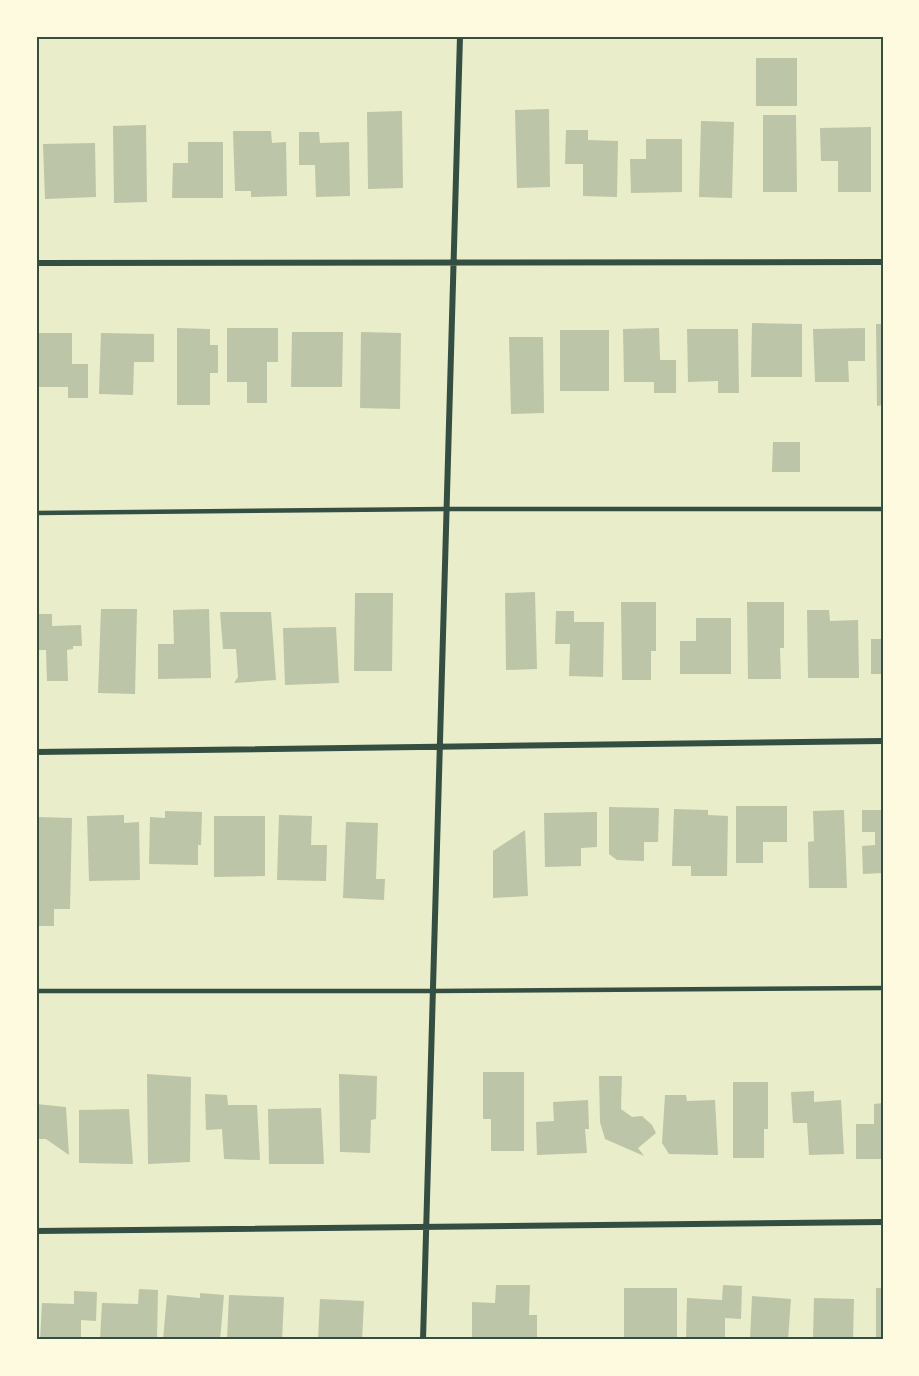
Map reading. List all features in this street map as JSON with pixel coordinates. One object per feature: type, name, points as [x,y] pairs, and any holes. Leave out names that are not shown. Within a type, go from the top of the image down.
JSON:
[{"type":"street","points":[[423,1340],[460,36]]},
{"type":"street","points":[[36,263],[883,262]]},
{"type":"street","points":[[36,752],[883,741]]},
{"type":"street","points":[[36,1231],[883,1222]]},
{"type":"lane","points":[[36,513],[446,509],[883,509]]},
{"type":"lane","points":[[36,991],[883,988]]},
{"type":"building","points":[[756,58],[797,58],[797,106],[756,106]]},
{"type":"building","points":[[549,109],[550,187],[517,188],[515,110]]},
{"type":"building","points":[[402,111],[403,188],[368,189],[367,112]]},
{"type":"building","points":[[763,115],[796,115],[797,192],[763,192]]},
{"type":"building","points":[[701,121],[734,122],[732,198],[699,197]]},
{"type":"building","points":[[146,125],[147,202],[114,203],[113,126]]},
{"type":"building","points":[[871,127],[871,192],[838,192],[838,161],[821,161],[820,128]]},
{"type":"building","points":[[566,130],[588,130],[588,140],[618,141],[617,197],[583,196],[583,164],[565,164]]},
{"type":"building","points":[[233,131],[271,131],[272,143],[286,142],[287,196],[251,197],[251,191],[235,191]]},
{"type":"building","points":[[299,132],[319,132],[320,143],[349,142],[350,196],[316,197],[315,165],[299,165]]},
{"type":"building","points":[[646,139],[682,139],[682,192],[631,193],[630,159],[646,159]]},
{"type":"building","points":[[188,142],[223,142],[223,198],[172,198],[173,163],[188,163]]},
{"type":"building","points":[[95,143],[96,197],[45,199],[43,144]]},
{"type":"building","points":[[752,323],[802,324],[802,377],[751,377]]},
{"type":"building","points":[[876,324],[883,324],[883,405],[877,406]]},
{"type":"building","points":[[177,328],[210,329],[210,345],[218,345],[218,373],[210,373],[210,405],[177,405]]},
{"type":"building","points":[[227,328],[278,328],[278,362],[267,362],[267,403],[247,403],[247,382],[227,382]]},
{"type":"building","points":[[659,328],[660,360],[676,360],[676,393],[654,393],[654,382],[624,382],[623,329]]},
{"type":"building","points":[[865,328],[865,361],[848,361],[849,382],[815,382],[813,329]]},
{"type":"building","points":[[687,329],[738,329],[739,393],[718,393],[718,381],[688,382]]},
{"type":"building","points":[[560,330],[609,330],[609,391],[560,391]]},
{"type":"building","points":[[292,332],[343,332],[342,387],[291,387]]},
{"type":"building","points":[[361,332],[401,333],[400,409],[360,408]]},
{"type":"building","points":[[37,333],[72,333],[72,364],[88,364],[88,398],[68,398],[68,387],[37,387]]},
{"type":"building","points":[[101,333],[154,334],[154,362],[134,362],[133,395],[99,394]]},
{"type":"building","points":[[509,337],[543,337],[544,413],[511,414]]},
{"type":"building","points":[[773,442],[800,442],[800,472],[772,472]]},
{"type":"building","points":[[535,592],[537,669],[506,670],[505,593]]},
{"type":"building","points":[[355,593],[393,593],[392,671],[354,671]]},
{"type":"building","points":[[621,602],[656,602],[656,651],[651,651],[651,680],[622,680]]},
{"type":"building","points":[[747,602],[784,602],[784,648],[780,648],[781,679],[748,679]]},
{"type":"building","points":[[101,609],[137,609],[135,694],[98,693]]},
{"type":"building","points":[[209,609],[211,678],[158,679],[158,644],[174,644],[173,610]]},
{"type":"building","points":[[807,610],[829,610],[830,621],[858,620],[859,678],[808,678]]},
{"type":"building","points":[[556,611],[574,611],[574,622],[604,622],[603,677],[569,676],[570,644],[555,644]]},
{"type":"building","points":[[220,612],[271,612],[276,680],[234,683],[238,677],[236,649],[223,649]]},
{"type":"building","points":[[36,614],[52,614],[52,626],[81,625],[82,646],[73,646],[73,649],[67,650],[68,681],[47,681],[46,650],[36,650]]},
{"type":"building","points":[[696,618],[731,618],[731,674],[680,674],[680,641],[696,641]]},
{"type":"building","points":[[336,627],[339,683],[285,685],[283,628]]},
{"type":"building","points":[[871,639],[883,639],[883,674],[871,674]]},
{"type":"building","points":[[736,806],[787,806],[787,842],[763,842],[763,863],[736,863]]},
{"type":"building","points":[[609,807],[659,808],[658,842],[644,842],[644,861],[617,860],[609,854]]},
{"type":"building","points":[[674,809],[708,810],[708,815],[728,816],[727,876],[691,876],[691,866],[672,866]]},
{"type":"building","points":[[844,810],[847,888],[809,888],[808,842],[814,841],[813,811]]},
{"type":"building","points":[[862,810],[883,810],[883,873],[863,874],[862,846],[875,845],[875,832],[862,832]]},
{"type":"building","points":[[165,811],[202,812],[198,865],[149,864],[150,817],[165,818]]},
{"type":"building","points":[[597,812],[597,847],[581,848],[581,866],[545,867],[544,813]]},
{"type":"building","points":[[124,815],[124,823],[139,822],[140,880],[89,881],[87,816]]},
{"type":"building","points":[[279,815],[312,816],[311,845],[327,845],[326,881],[277,880]]},
{"type":"building","points":[[214,816],[265,816],[265,876],[214,877]]},
{"type":"building","points":[[38,817],[72,818],[70,909],[54,909],[54,926],[36,926]]},
{"type":"building","points":[[346,822],[378,823],[376,879],[385,879],[384,900],[343,898]]},
{"type":"building","points":[[525,830],[528,896],[493,898],[493,851]]},
{"type":"building","points":[[483,1072],[524,1072],[524,1151],[491,1151],[491,1119],[483,1119]]},
{"type":"building","points":[[147,1074],[191,1077],[190,1162],[148,1164]]},
{"type":"building","points":[[339,1074],[377,1076],[376,1119],[371,1120],[370,1153],[340,1152]]},
{"type":"building","points":[[599,1076],[622,1076],[621,1109],[632,1117],[642,1116],[652,1125],[656,1133],[638,1148],[644,1156],[605,1139],[600,1122]]},
{"type":"building","points":[[733,1082],[768,1082],[768,1129],[764,1129],[764,1158],[733,1158]]},
{"type":"building","points":[[814,1091],[814,1102],[841,1100],[844,1154],[809,1155],[807,1123],[793,1123],[791,1092]]},
{"type":"building","points":[[205,1094],[227,1095],[228,1105],[257,1105],[260,1160],[224,1159],[222,1129],[206,1130]]},
{"type":"building","points":[[665,1095],[686,1095],[687,1101],[715,1100],[718,1155],[669,1154],[662,1143]]},
{"type":"building","points":[[588,1100],[589,1129],[585,1129],[587,1153],[537,1155],[536,1122],[554,1121],[553,1102]]},
{"type":"building","points":[[883,1103],[883,1159],[856,1159],[856,1124],[874,1124],[874,1104]]},
{"type":"building","points":[[36,1104],[66,1107],[69,1155],[46,1139],[36,1139]]},
{"type":"building","points":[[321,1108],[324,1164],[269,1164],[268,1109]]},
{"type":"building","points":[[129,1109],[133,1164],[79,1163],[79,1110]]},
{"type":"building","points":[[496,1285],[530,1285],[529,1315],[537,1315],[537,1340],[472,1340],[472,1302],[495,1303]]},
{"type":"building","points":[[723,1285],[742,1286],[741,1319],[725,1318],[725,1340],[686,1340],[687,1298],[722,1300]]},
{"type":"building","points":[[624,1288],[677,1288],[677,1340],[624,1339]]},
{"type":"building","points":[[876,1288],[883,1288],[883,1338],[876,1338]]},
{"type":"building","points":[[139,1289],[158,1290],[157,1340],[100,1340],[102,1303],[138,1304]]},
{"type":"building","points":[[74,1291],[97,1292],[96,1321],[81,1320],[81,1340],[40,1340],[42,1303],[74,1304]]},
{"type":"building","points":[[200,1293],[224,1295],[220,1340],[163,1340],[167,1295],[200,1298]]},
{"type":"building","points":[[229,1295],[284,1297],[282,1340],[227,1340]]},
{"type":"building","points":[[752,1296],[791,1299],[788,1340],[750,1340]]},
{"type":"building","points":[[814,1298],[854,1299],[853,1340],[813,1339]]},
{"type":"building","points":[[320,1299],[364,1301],[362,1340],[318,1340]]}]
